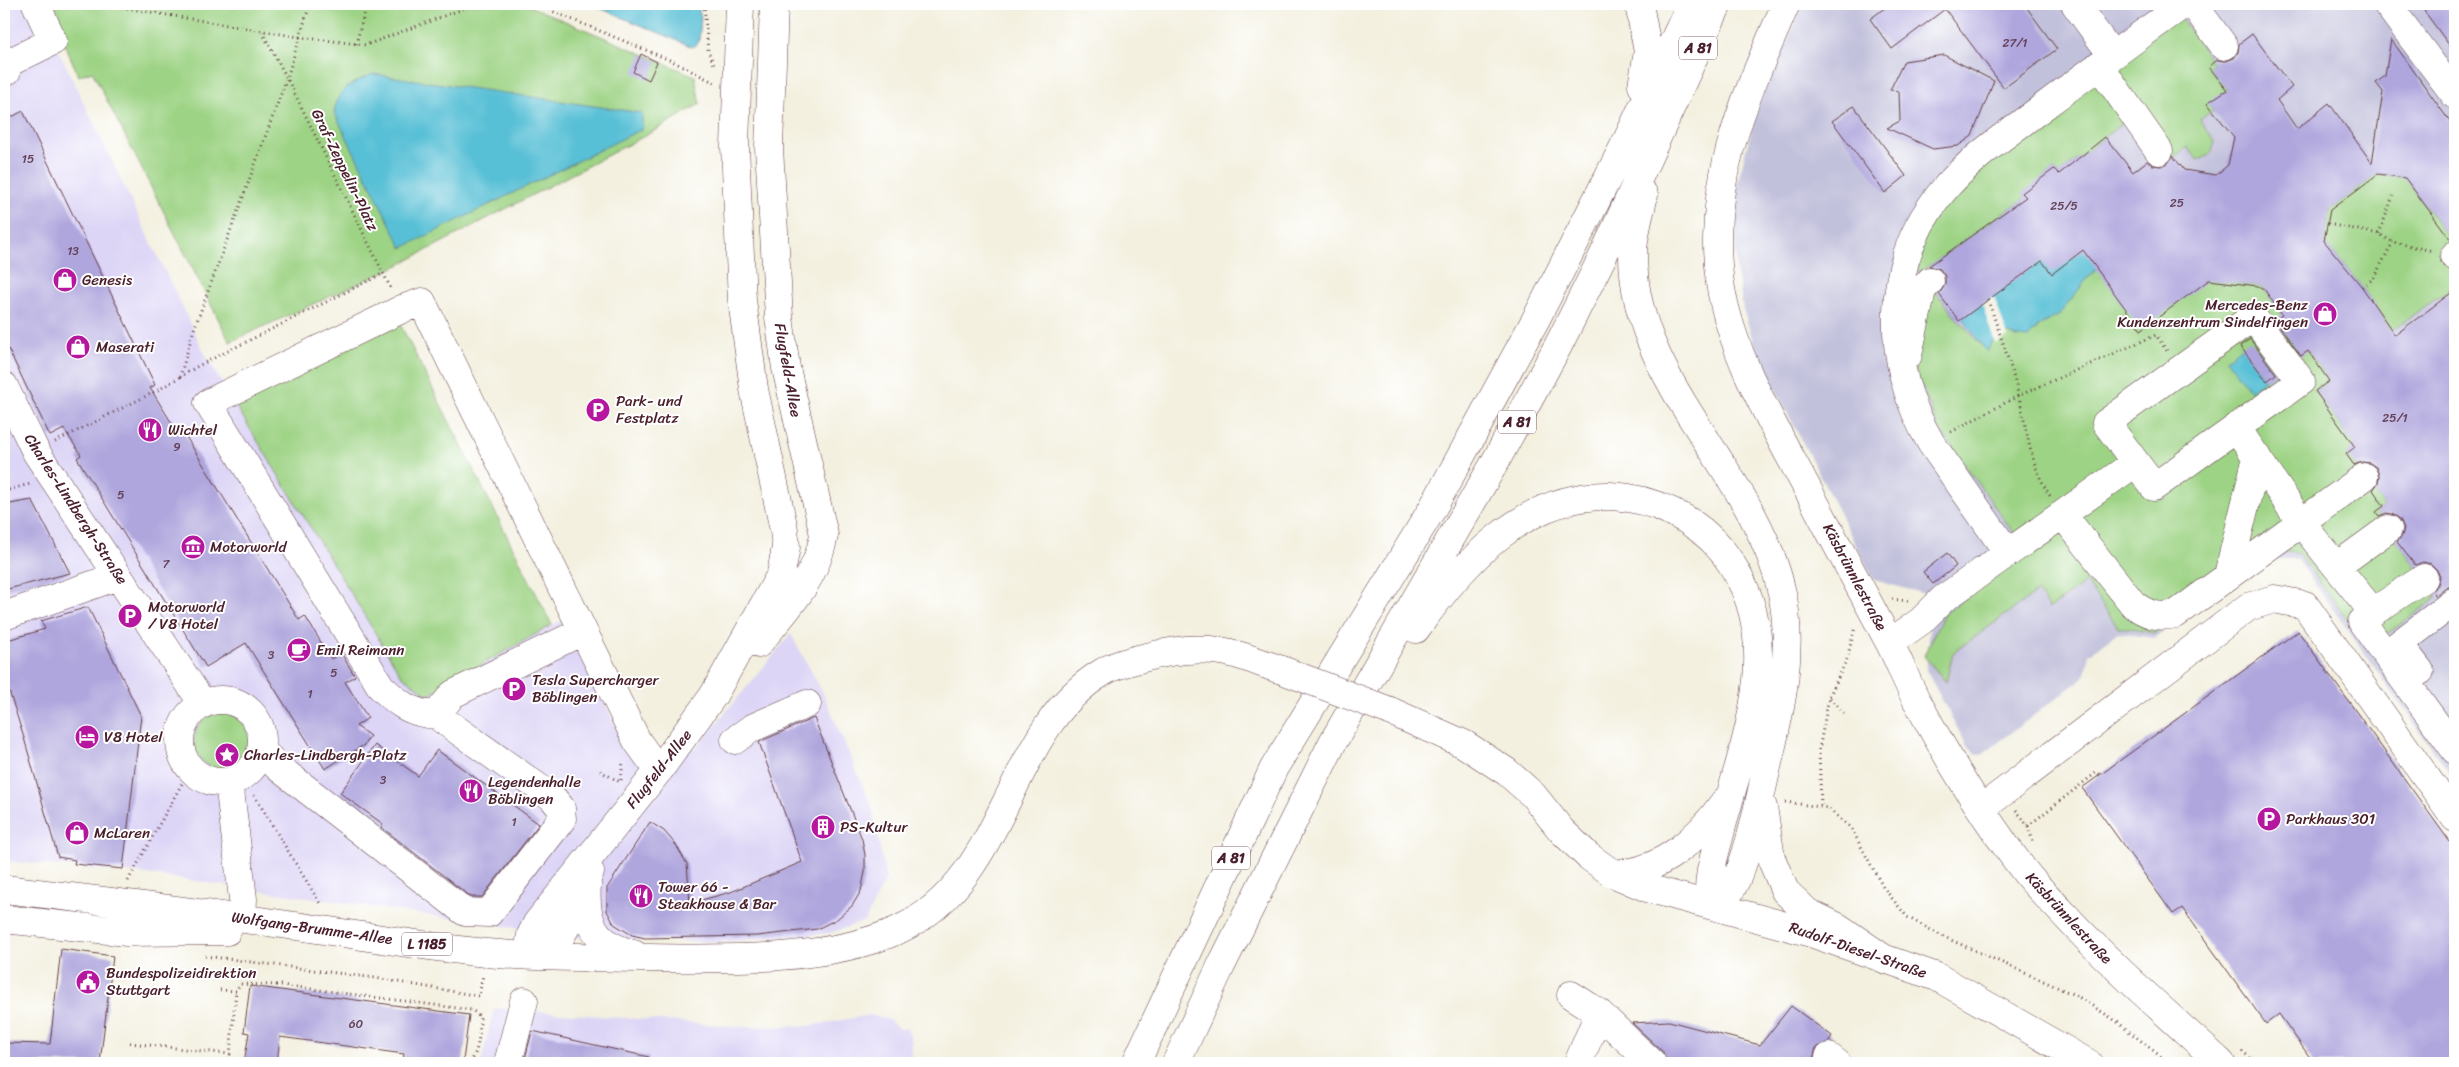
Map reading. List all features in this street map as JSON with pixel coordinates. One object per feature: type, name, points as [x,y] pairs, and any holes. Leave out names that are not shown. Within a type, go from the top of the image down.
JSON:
[{"type":"main road","points":[[8,68],[53,41],[36,4]]},
{"type":"main road","name":"Flugfeld-Allee","points":[[603,840],[567,925],[539,954],[531,935],[537,923],[603,840],[660,769],[713,696],[774,590],[784,563],[786,547],[754,389],[742,300],[735,146],[740,4]]},
{"type":"main road","name":"Flugfeld-Allee","points":[[713,696],[742,664],[805,586],[820,554],[824,535],[786,368],[779,317],[769,148],[774,4]]},
{"type":"main road","points":[[1628,138],[1648,52],[1639,4]]},
{"type":"main road","name":"A 81","points":[[1136,1063],[1274,768],[1431,511],[1537,317],[1628,138],[1691,4]]},
{"type":"main road","name":"A 81","points":[[1176,1063],[1221,966],[1333,742],[1490,472],[1559,344],[1604,254],[1718,4]]},
{"type":"main road","name":"Käsbrünnlestraße","points":[[1786,4],[1744,101],[1723,172],[1718,240],[1720,282],[1731,329],[1755,386],[1862,613],[1890,643],[1914,697],[1948,758],[1992,802],[2027,875],[2099,952],[2228,1054]]},
{"type":"main road","points":[[2075,4],[2105,60],[2159,151]]},
{"type":"main road","points":[[2008,553],[1920,425],[1903,380],[1897,336],[1900,282],[1907,253],[1922,222],[1941,192],[1965,167],[2105,60],[2184,4]]},
{"type":"main road","points":[[2193,4],[2224,46]]},
{"type":"main road","points":[[2387,4],[2455,95]]},
{"type":"main road","points":[[1679,91],[1647,184],[1635,239],[1634,270],[1642,313],[1654,350],[1687,410],[1749,507],[1770,551],[1782,595],[1787,645],[1786,674],[1770,797],[1771,858],[1786,891],[1807,912],[1838,926],[1886,960]]},
{"type":"main road","points":[[1903,380],[1922,290],[1930,281]]},
{"type":"main road","points":[[261,750],[279,768],[465,912],[489,913],[562,818],[561,808],[552,797],[436,715],[420,714],[400,704],[381,687],[208,403],[412,306],[637,740],[650,759],[660,769]]},
{"type":"main road","points":[[2253,317],[2301,381],[2154,488],[2135,463],[2106,423],[2253,317]]},
{"type":"main road","name":"Charles-Lindbergh-Straße","points":[[4,386],[36,452],[203,704]]},
{"type":"main road","points":[[2236,427],[2302,524],[2373,612]]},
{"type":"main road","points":[[2228,575],[2257,457]]},
{"type":"main road","points":[[1890,643],[1921,621],[1943,599],[2135,463]]},
{"type":"main road","points":[[2063,515],[2133,604],[2149,614],[2167,616],[2176,614],[2364,477]]},
{"type":"main road","points":[[1333,742],[1356,724],[1378,684],[1427,614],[1462,571],[1487,545],[1520,521],[1561,503],[1585,498],[1611,496],[1634,499],[1659,506],[1698,526],[1717,544],[1730,561],[1749,595],[1756,618],[1759,658],[1749,728],[1710,873],[1714,905]]},
{"type":"main road","points":[[2337,566],[2388,529]]},
{"type":"main road","points":[[4,616],[118,576]]},
{"type":"main road","points":[[2424,578],[2373,612],[2362,622],[2455,750]]},
{"type":"main road","points":[[1992,802],[2248,607],[2274,599],[2305,605],[2334,664],[2402,761],[2455,818]]},
{"type":"main road","points":[[2455,601],[2398,644],[2455,719]]},
{"type":"main road","points":[[436,715],[453,694],[582,631]]},
{"type":"main road","name":"Wolfgang-Brumme-Allee","points":[[4,893],[242,918],[324,918],[487,953],[719,958],[771,956],[821,950],[883,936],[912,923],[938,905],[965,874],[996,826],[1041,735],[1067,700],[1103,672],[1158,653],[1192,649],[1223,652],[1282,670]]},
{"type":"main road","name":"Rudolf-Diesel-Straße","points":[[1282,670],[1390,711],[1464,744],[1507,772],[1533,795],[1561,830],[1581,850],[1612,874],[1647,888],[1808,932],[1937,978],[2088,1063]]},
{"type":"main road","points":[[216,700],[229,700],[241,705],[251,713],[259,724],[262,737],[261,750],[258,759],[236,779],[208,780],[190,769],[182,756],[179,741],[182,726],[190,713],[203,704],[216,700]]},
{"type":"main road","points":[[735,740],[752,728],[807,704]]},
{"type":"main road","points":[[236,779],[243,899],[242,918]]},
{"type":"main road","points":[[1612,874],[1633,872],[1667,858],[1713,819],[1731,794]]},
{"type":"main road","points":[[1714,905],[1735,881],[1770,797]]},
{"type":"main road","points":[[587,877],[585,904],[590,922],[598,935],[618,950],[650,958]]},
{"type":"main road","points":[[4,919],[127,932],[324,918]]},
{"type":"main road","points":[[1571,995],[1599,1013],[1652,1063]]},
{"type":"main road","points":[[508,1063],[524,1001]]},
{"type":"main road","points":[[1578,1063],[1599,1013]]},
{"type":"main road","points":[[2016,1021],[2061,1063]]},
{"type":"path","points":[[102,4],[299,38],[366,45],[476,4]]},
{"type":"path","points":[[180,377],[193,332],[287,78],[310,4]]},
{"type":"path","points":[[356,44],[367,4]]},
{"type":"path","points":[[535,4],[672,61],[717,84]]},
{"type":"path","points":[[704,4],[708,52],[716,69]]},
{"type":"path","name":"Graf-Zeppelin-Platz","points":[[262,32],[287,78],[384,273],[412,306]]},
{"type":"path","points":[[2379,234],[2393,196]]},
{"type":"path","points":[[2328,224],[2379,234],[2393,242],[2455,256]]},
{"type":"path","points":[[2362,287],[2373,279],[2393,242]]},
{"type":"path","points":[[36,452],[384,273]]},
{"type":"path","points":[[1988,300],[2018,396],[2028,445],[2037,475],[2063,515]]},
{"type":"path","points":[[1931,443],[2018,396],[2156,335],[2171,355]]},
{"type":"path","points":[[1821,805],[1819,750],[1830,697],[1847,659],[1862,613],[1886,595],[1893,599],[1910,601],[1921,621]]},
{"type":"path","points":[[1830,697],[1844,714]]},
{"type":"path","points":[[125,886],[190,769]]},
{"type":"path","points":[[600,770],[620,782]]},
{"type":"path","points":[[2028,826],[2097,772],[2100,775]]},
{"type":"path","points":[[236,779],[324,918]]},
{"type":"path","points":[[1770,797],[1799,805],[1821,805],[1828,808],[1851,828],[1883,887],[1907,917],[1942,936],[2077,996],[2110,1017],[2169,1063]]},
{"type":"path","points":[[1992,802],[2028,826],[2033,843],[2039,850]]},
{"type":"path","points":[[203,956],[365,977],[479,996]]},
{"type":"path","points":[[130,1043],[230,1054],[236,991],[240,984],[265,984],[472,1010],[480,1016],[480,1026],[475,1056],[470,1063]]},
{"type":"path","points":[[220,990],[236,991]]},
{"type":"path","points":[[2228,1054],[2256,1063]]},
{"type":"shaded area","points":[[4,4],[36,4],[206,356],[233,401],[428,695],[564,620],[629,753],[696,748],[791,634],[823,693],[872,807],[886,879],[865,921],[831,933],[717,942],[584,938],[139,873],[4,861]]},
{"type":"shaded area","points":[[1804,4],[2455,4],[2455,780],[2297,559],[2259,559],[2155,638],[2118,633],[2089,654],[2084,677],[1982,755],[1976,754],[1967,746],[1926,670],[1930,628],[1943,599],[1874,580],[1776,391],[1753,341],[1743,309],[1736,266],[1735,192],[1758,105]]},
{"type":"shaded area","points":[[494,1008],[743,1027],[809,1026],[870,1015],[889,1020],[899,1029],[907,1028],[912,1042],[910,1063],[481,1063]]},
{"type":"green space","points":[[37,4],[525,4],[695,76],[700,104],[654,131],[399,265],[230,342],[92,71],[79,76],[61,37]]},
{"type":"green space","points":[[2179,16],[2213,63],[2209,67],[2227,90],[2208,103],[2213,110],[2200,120],[2215,142],[2211,153],[2198,160],[2187,147],[2174,157],[2138,110],[2059,174],[2054,169],[2023,193],[2026,197],[1922,271],[1912,270],[1930,224],[1959,183]]},
{"type":"green space","points":[[2378,174],[2405,178],[2450,240],[2455,257],[2455,286],[2391,330],[2362,287],[2324,241],[2330,210]]},
{"type":"green space","points":[[2108,262],[2258,286],[2264,289],[2329,381],[2315,391],[2354,445],[2347,454],[2384,506],[2376,512],[2438,598],[2368,647],[2298,553],[2269,551],[2155,633],[2118,627],[2086,582],[2049,609],[2037,592],[1953,653],[1946,682],[1924,656],[1944,614],[2028,553],[1938,427],[1915,369],[1932,287],[1959,321],[1987,351],[1991,343],[2009,334],[2017,337],[2035,332],[2040,325],[2049,321],[2091,274]]},
{"type":"green space","points":[[398,320],[552,625],[428,695],[401,675],[233,401]]},
{"type":"green space","points":[[222,713],[233,715],[242,721],[248,730],[250,741],[248,752],[242,761],[233,767],[222,769],[211,767],[202,761],[196,752],[194,741],[196,730],[202,721],[211,715]]},
{"type":"water","points":[[590,4],[697,4],[701,17],[699,42],[693,47]]},
{"type":"water","points":[[373,74],[642,113],[642,129],[402,248],[334,112],[339,97],[347,87]]},
{"type":"water","points":[[2106,213],[2108,262],[2091,274],[2058,316],[2040,325],[2028,338],[2009,334],[1991,343],[1987,352],[1962,318]]},
{"type":"water","points":[[2242,347],[2265,379],[2250,391],[2226,359]]},
{"type":"pier","points":[[1994,297],[2008,337],[1995,344],[1982,304]]},
{"type":"building","points":[[1890,4],[2024,4],[2057,49],[2004,88],[1945,9],[1892,49],[1870,19]]},
{"type":"building","points":[[2419,4],[2455,4],[2455,53]]},
{"type":"building","points":[[2252,34],[2292,87],[2277,100],[2297,129],[2329,103],[2372,163],[2383,92],[2376,83],[2385,76],[2391,39],[2455,129],[2455,240],[2451,240],[2405,178],[2378,174],[2330,210],[2324,241],[2362,287],[2395,335],[2455,290],[2455,585],[2446,588],[2436,596],[2433,591],[2440,577],[2437,570],[2431,564],[2423,562],[2415,565],[2397,542],[2402,536],[2404,528],[2400,519],[2387,513],[2379,516],[2376,512],[2384,506],[2373,490],[2378,483],[2379,475],[2377,468],[2370,463],[2362,462],[2354,465],[2346,454],[2355,447],[2315,391],[2329,381],[2308,351],[2301,356],[2275,320],[2282,315],[2264,289],[2258,286],[2209,280],[2141,330],[2083,250],[2052,274],[2042,261],[1959,321],[1939,294],[1945,285],[1945,276],[1940,269],[1929,266],[2026,197],[2022,193],[2054,169],[2059,174],[2105,137],[2133,172],[2147,161],[2153,165],[2161,166],[2168,163],[2173,156],[2184,170],[2216,175],[2228,165],[2234,137],[2207,103],[2227,90],[2209,67],[2217,60],[2226,61],[2234,58],[2238,52],[2239,44]]},
{"type":"building","points":[[641,54],[657,62],[649,80],[633,72]]},
{"type":"building","points":[[1944,55],[1994,81],[1972,136],[1958,146],[1933,149],[1887,128],[1900,121],[1899,91],[1890,90],[1904,61]]},
{"type":"building","points":[[1854,106],[1906,176],[1885,193],[1832,121]]},
{"type":"building","points":[[23,111],[155,385],[150,388],[176,430],[180,427],[299,620],[305,616],[331,659],[341,653],[355,676],[345,682],[368,718],[356,726],[370,736],[364,745],[325,769],[246,643],[206,667],[77,458],[81,455],[64,429],[50,436],[4,340],[4,121]]},
{"type":"building","points":[[2250,339],[2276,374],[2267,381],[2240,346]]},
{"type":"building","points":[[32,500],[70,573],[4,590],[4,505]]},
{"type":"building","points":[[1947,553],[1956,566],[1933,584],[1923,572]]},
{"type":"building","name":"V8 Hotel","points":[[88,607],[141,716],[123,869],[74,864],[75,860],[58,857],[4,675],[4,641],[45,629],[41,621]]},
{"type":"building","name":"Parkhaus 301","points":[[2298,631],[2455,849],[2455,1063],[2314,1063],[2279,1014],[2266,1024],[2182,908],[2173,914],[2082,788]]},
{"type":"building","name":"PS-Kultur","points":[[814,718],[862,839],[865,855],[865,872],[861,891],[852,906],[837,919],[817,929],[757,936],[645,938],[632,935],[614,924],[607,911],[607,888],[650,822],[664,831],[676,845],[687,864],[690,903],[731,892],[802,862],[759,742]]},
{"type":"building","points":[[375,745],[418,776],[437,750],[539,824],[482,897],[471,897],[381,827],[383,824],[340,793]]},
{"type":"building","points":[[61,949],[113,956],[100,1063],[4,1063],[4,1043],[50,1044]]},
{"type":"building","points":[[250,986],[469,1015],[463,1061],[403,1063],[404,1054],[280,1037],[277,1063],[244,1063],[249,1033],[244,1032]]},
{"type":"building","points":[[1791,1006],[1832,1036],[1828,1042],[1816,1048],[1812,1063],[1667,1063],[1663,1052],[1632,1023],[1669,1021],[1760,1045]]},
{"type":"building","points":[[532,1031],[649,1057],[648,1063],[524,1063]]},
{"type":"place","name":"Genesis","points":[[65,280]]},
{"type":"place","name":"Mercedes-Benz Kundenzentrum Sindelfingen","points":[[2325,314]]},
{"type":"place","name":"Maserati","points":[[78,347]]},
{"type":"place","name":"Park- und Festplatz","points":[[598,410]]},
{"type":"place","name":"Wichtel","points":[[150,430]]},
{"type":"place","name":"Motorworld","points":[[193,547]]},
{"type":"place","name":"Motorworld / V8 Hotel","points":[[130,616]]},
{"type":"place","name":"Emil Reimann","points":[[299,650]]},
{"type":"place","name":"Tesla Supercharger Böblingen","points":[[514,689]]},
{"type":"place","name":"V8 Hotel","points":[[87,737]]},
{"type":"place","name":"Charles-Lindbergh-Platz","points":[[227,755]]},
{"type":"place","name":"Legendenhalle Böblingen","points":[[471,791]]},
{"type":"place","name":"Parkhaus 301","points":[[2269,819]]},
{"type":"place","name":"PS-Kultur","points":[[823,827]]},
{"type":"place","name":"McLaren","points":[[77,833]]},
{"type":"place","name":"Tower 66 - Steakhouse & Bar","points":[[641,896]]},
{"type":"place","name":"Bundespolizeidirektion Stuttgart","points":[[88,982]]}]
